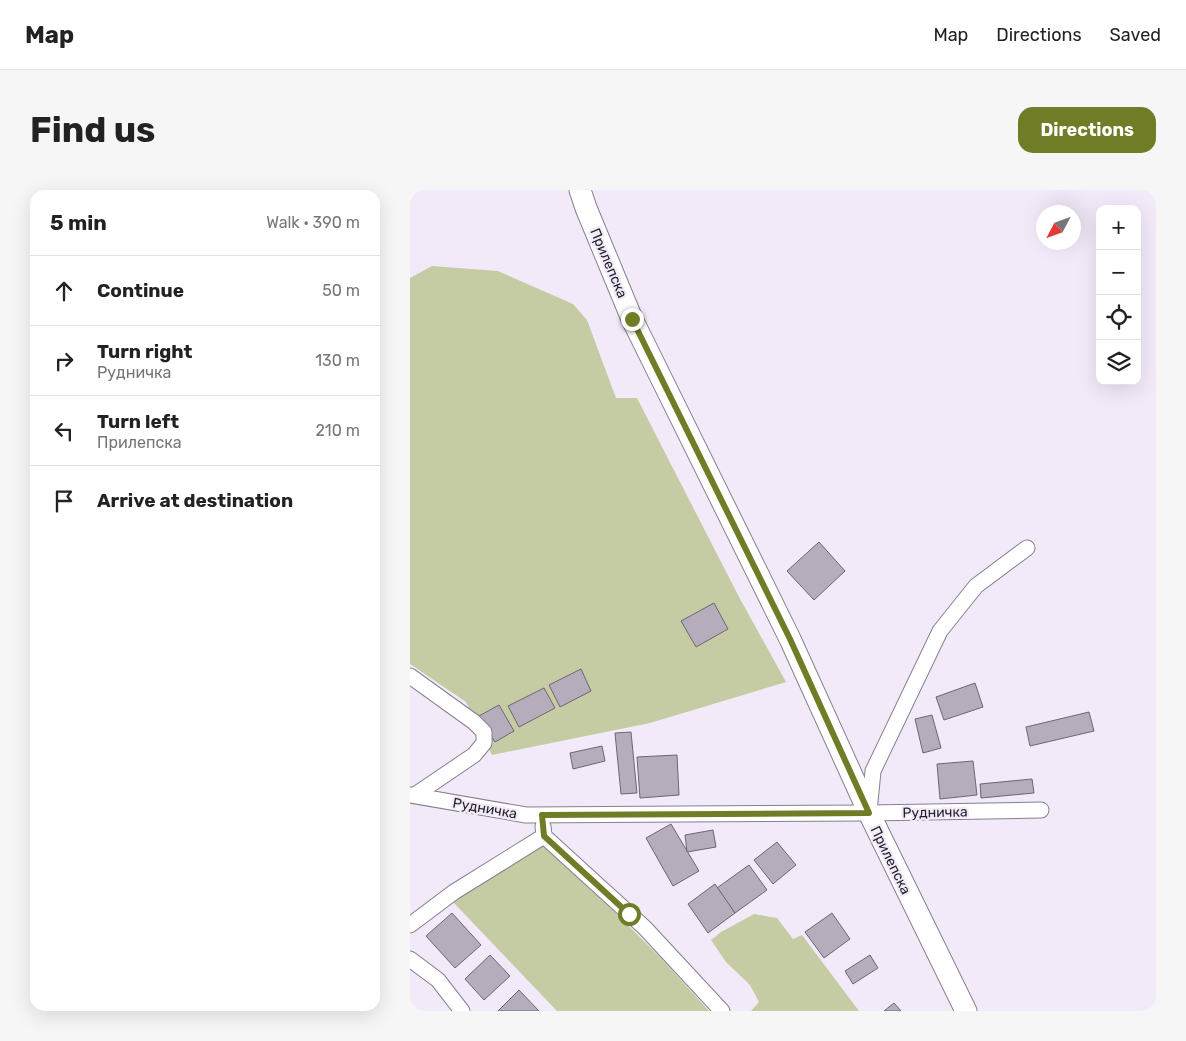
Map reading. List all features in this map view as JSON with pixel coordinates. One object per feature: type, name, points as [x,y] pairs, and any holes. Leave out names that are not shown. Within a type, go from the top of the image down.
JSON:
[{"type":"main road","name":"Прилепска","points":[[580,190],[632,319],[790,639],[869,813],[966,1011]]},
{"type":"street","points":[[869,813],[873,771],[940,631],[976,586],[1027,548]]},
{"type":"street","points":[[410,676],[453,706],[484,732],[484,743],[474,754],[413,795]]},
{"type":"street","name":"Рудничка","points":[[413,795],[526,815],[1041,810]]},
{"type":"street","points":[[542,815],[544,836],[645,928],[722,1011]]},
{"type":"street","points":[[410,925],[454,892],[544,836]]},
{"type":"street","points":[[410,959],[438,980],[462,1011]]},
{"type":"green space","points":[[432,266],[498,271],[573,304],[587,320],[616,398],[637,398],[739,597],[786,682],[650,723],[492,755],[466,702],[410,664],[410,278]]},
{"type":"green space","points":[[545,843],[662,959],[709,1011],[557,1011],[453,902],[465,889]]},
{"type":"green space","points":[[754,914],[777,918],[793,939],[802,935],[859,1011],[751,1011],[759,1002],[750,985],[726,962],[711,940],[721,932]]},
{"type":"building","points":[[819,542],[845,571],[814,600],[787,571]]},
{"type":"building","points":[[714,603],[728,629],[696,647],[681,621]]},
{"type":"building","points":[[581,669],[591,691],[560,707],[549,685]]},
{"type":"building","points":[[975,683],[983,707],[944,720],[936,697]]},
{"type":"building","points":[[544,688],[555,708],[519,727],[508,706]]},
{"type":"building","points":[[499,705],[514,731],[495,742],[479,716]]},
{"type":"building","points":[[1089,712],[1094,731],[1030,746],[1026,727]]},
{"type":"building","points":[[932,715],[941,748],[923,753],[915,719]]},
{"type":"building","points":[[631,732],[637,793],[621,794],[615,733]]},
{"type":"building","points":[[602,746],[605,761],[573,769],[570,753]]},
{"type":"building","points":[[677,755],[679,795],[640,798],[637,757]]},
{"type":"building","points":[[973,761],[977,795],[940,799],[937,764]]},
{"type":"building","points":[[1032,779],[1034,793],[981,798],[980,784]]},
{"type":"building","points":[[671,824],[699,871],[673,886],[646,838]]},
{"type":"building","points":[[713,830],[716,847],[687,852],[685,835]]},
{"type":"building","points":[[777,842],[796,865],[773,884],[754,860]]},
{"type":"building","points":[[749,865],[767,890],[735,913],[717,888]]},
{"type":"building","points":[[715,884],[735,913],[708,933],[688,904]]},
{"type":"building","points":[[452,913],[481,945],[455,968],[426,936]]},
{"type":"building","points":[[832,913],[850,939],[824,958],[805,932]]},
{"type":"building","points":[[490,955],[510,976],[484,1000],[465,979]]},
{"type":"building","points":[[870,955],[878,968],[853,984],[845,971]]},
{"type":"building","points":[[519,990],[539,1011],[498,1011]]},
{"type":"building","points":[[894,1003],[901,1011],[884,1011]]},
{"type":"route","points":[[629,914],[544,836],[542,815],[869,813],[790,639],[632,319]]}]
